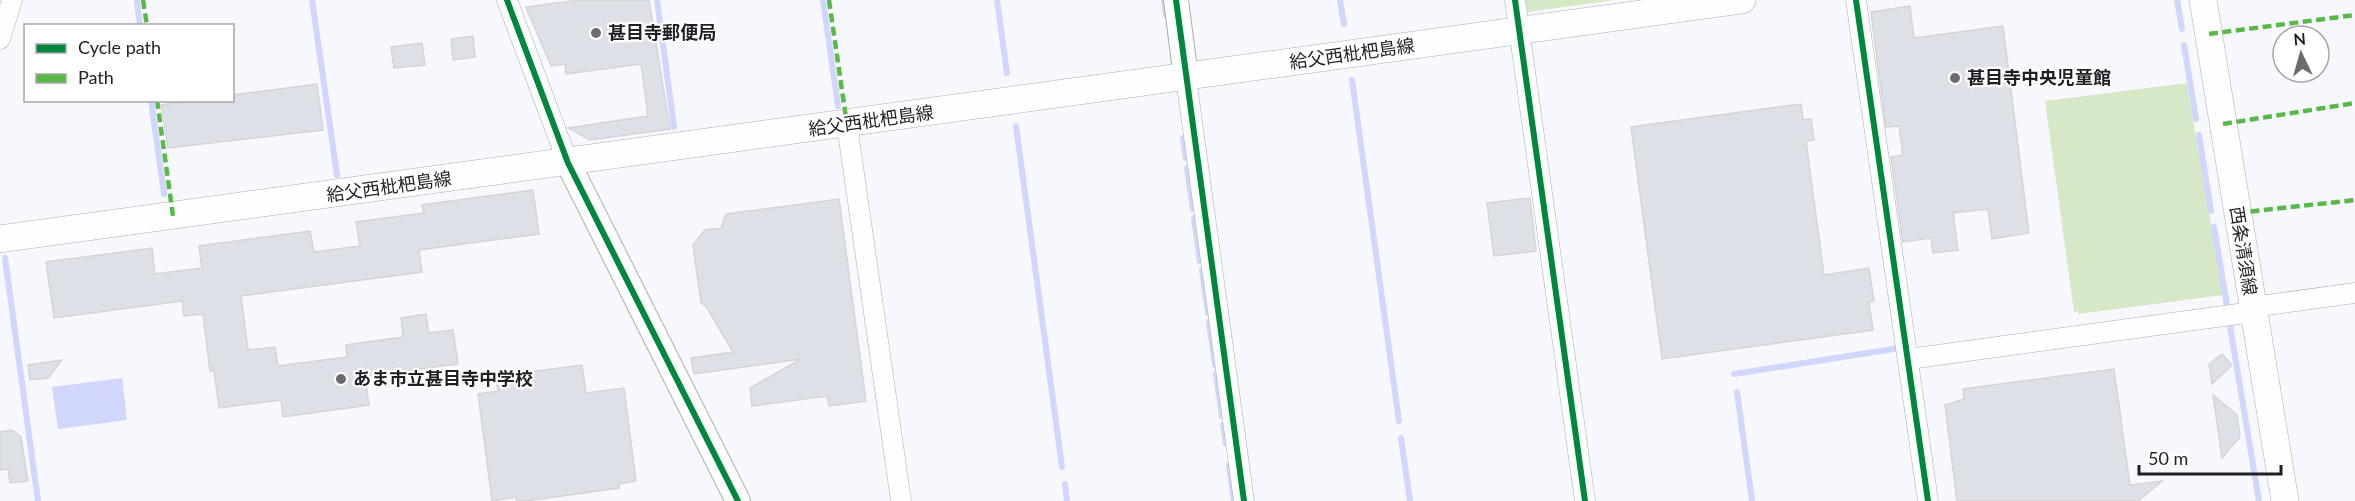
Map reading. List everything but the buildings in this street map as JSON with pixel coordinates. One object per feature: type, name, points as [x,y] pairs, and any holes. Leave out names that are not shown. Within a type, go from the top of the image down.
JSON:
[{"type":"main road","name":"給父西枇杷島線","points":[[0,239],[568,163],[1742,0]]},
{"type":"main road","name":"西条清須線","points":[[2203,0],[2285,501]]},
{"type":"street","points":[[2,29],[12,0]]},
{"type":"street","points":[[507,0],[568,163],[738,501]]},
{"type":"street","points":[[1176,0],[1244,501]]},
{"type":"street","points":[[1515,0],[1585,501]]},
{"type":"street","points":[[1856,0],[1928,501]]},
{"type":"street","points":[[847,124],[901,501]]},
{"type":"street","points":[[1909,359],[2253,310],[2355,293]]},
{"type":"green space","points":[[1518,0],[1615,0],[1520,13]]},
{"type":"green space","points":[[2187,83],[2223,295],[2078,314],[2078,311],[2074,312],[2045,101]]},
{"type":"water","points":[[122,378],[127,420],[58,429],[52,387]]},
{"type":"waterway","points":[[137,0],[140,24]]},
{"type":"waterway","points":[[312,0],[337,175]]},
{"type":"waterway","points":[[657,0],[674,127]]},
{"type":"waterway","points":[[823,0],[838,106]]},
{"type":"waterway","points":[[997,0],[1007,73]]},
{"type":"waterway","points":[[1164,0],[1166,15]]},
{"type":"waterway","points":[[1340,0],[1344,24]]},
{"type":"waterway","points":[[2177,0],[2182,29]]},
{"type":"waterway","points":[[2184,45],[2196,119]]},
{"type":"waterway","points":[[1352,80],[1399,421]]},
{"type":"waterway","points":[[151,102],[164,194]]},
{"type":"waterway","points":[[1016,126],[1062,467]]},
{"type":"waterway","points":[[2199,135],[2211,211]]},
{"type":"waterway","points":[[1183,138],[1186,158]]},
{"type":"waterway","points":[[1187,168],[1193,209]]},
{"type":"waterway","points":[[1194,218],[1200,261]]},
{"type":"waterway","points":[[2214,227],[2227,306]]},
{"type":"waterway","points":[[5,258],[38,501]]},
{"type":"waterway","points":[[1202,270],[1208,313]]},
{"type":"waterway","points":[[1209,322],[1215,365]]},
{"type":"waterway","points":[[2230,326],[2259,501]]},
{"type":"waterway","points":[[1734,374],[1900,348]]},
{"type":"waterway","points":[[1216,374],[1222,416]]},
{"type":"waterway","points":[[1737,392],[1752,501]]},
{"type":"waterway","points":[[1223,425],[1226,444]]},
{"type":"waterway","points":[[1401,438],[1410,501]]},
{"type":"waterway","points":[[1229,465],[1234,501]]},
{"type":"waterway","points":[[1065,484],[1067,501]]},
{"type":"marked path","points":[[143,0],[147,24]]},
{"type":"marked path","points":[[829,0],[847,125]]},
{"type":"marked path","points":[[2209,34],[2355,15]]},
{"type":"marked path","points":[[157,102],[173,216]]},
{"type":"marked path","points":[[2223,124],[2355,103]]},
{"type":"marked path","points":[[2237,213],[2355,200]]},
{"type":"cycle path","points":[[507,0],[568,163],[738,501]]},
{"type":"cycle path","points":[[1176,0],[1244,501]]},
{"type":"cycle path","points":[[1515,0],[1585,501]]},
{"type":"cycle path","points":[[1856,0],[1928,501]]},
{"type":"place","name":"甚目寺郵便局","points":[[596,33]]},
{"type":"place","name":"甚目寺中央児童館","points":[[1955,78]]},
{"type":"place","name":"あま市立甚目寺中学校","points":[[341,379]]}]
